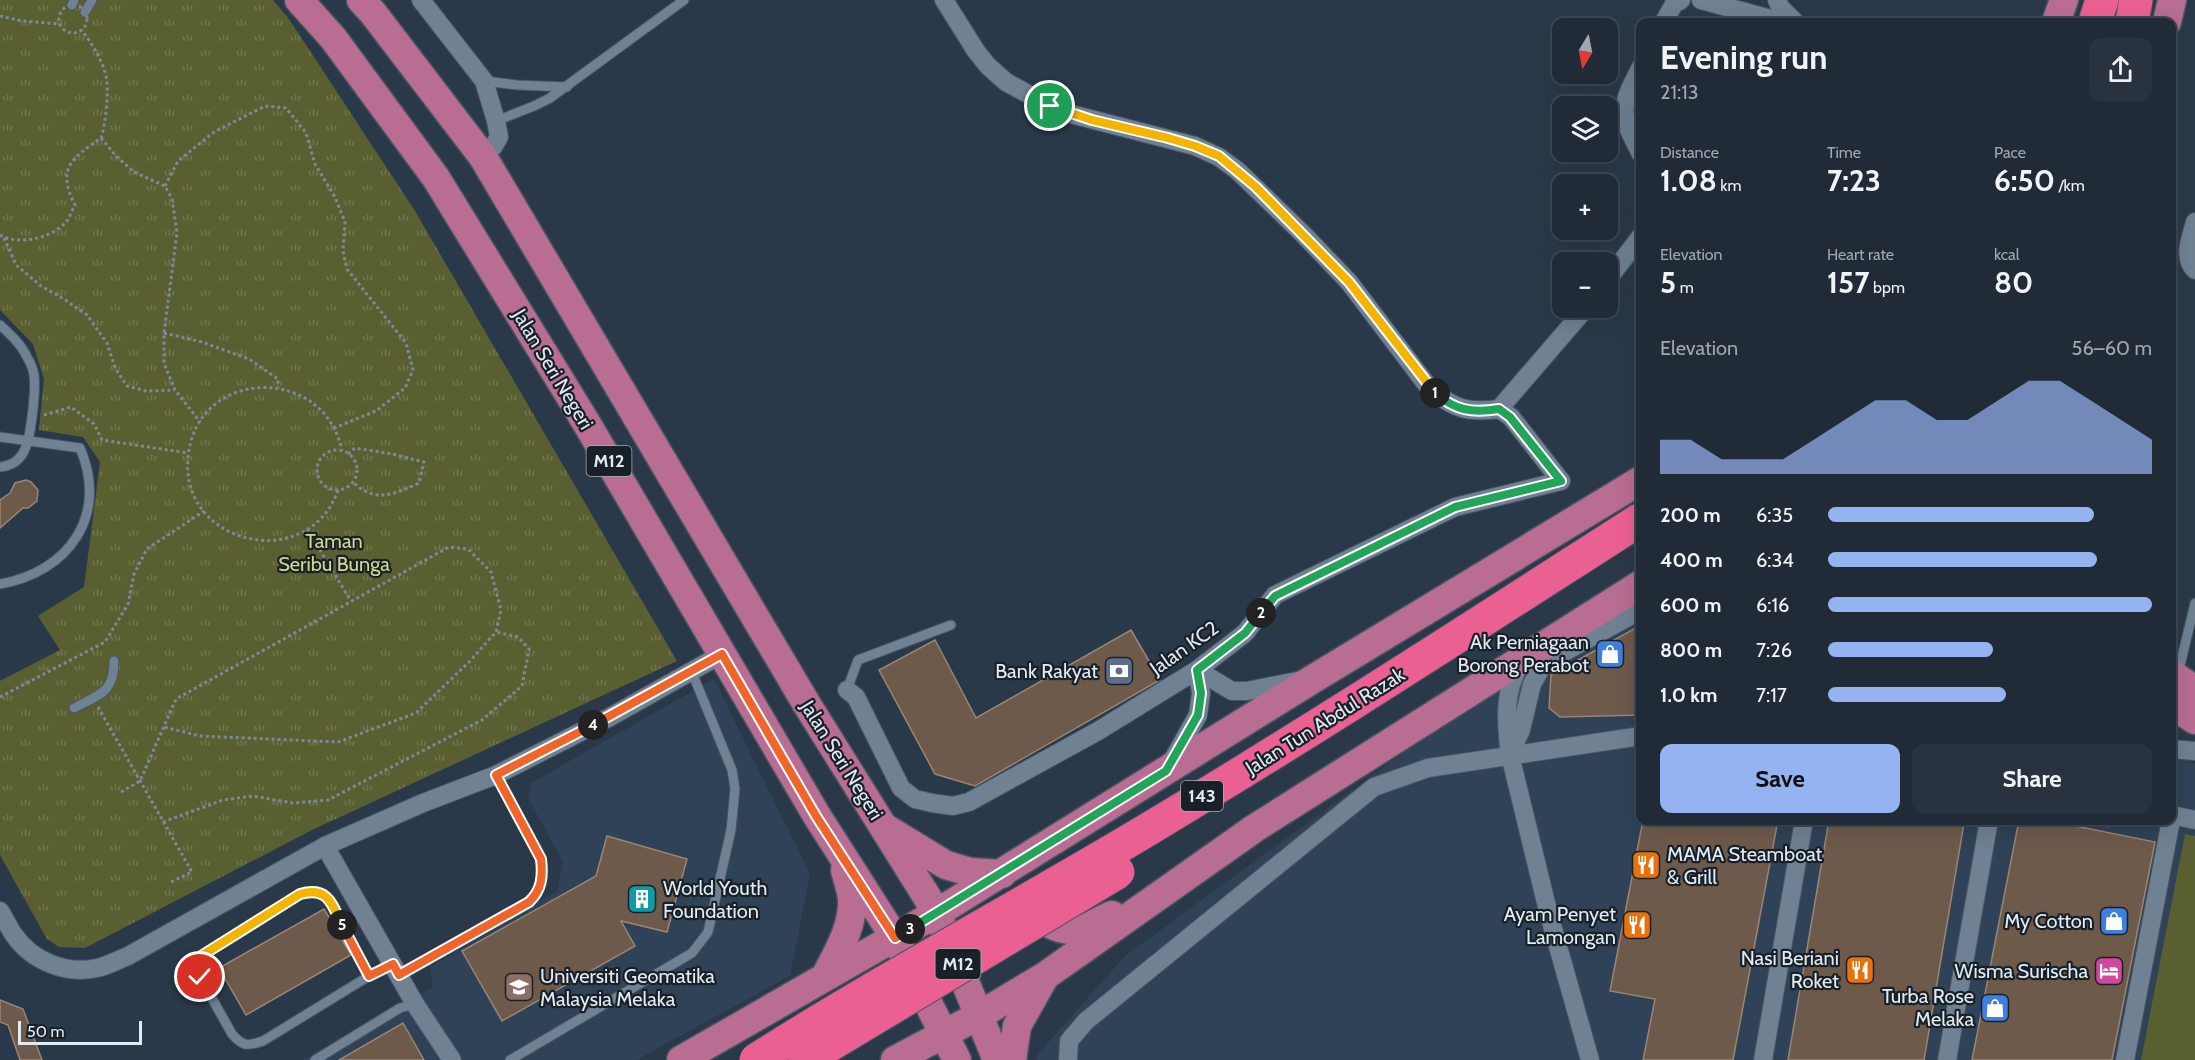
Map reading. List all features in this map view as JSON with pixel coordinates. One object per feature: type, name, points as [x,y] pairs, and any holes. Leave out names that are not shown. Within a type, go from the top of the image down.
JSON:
[{"type":"highway","points":[[2097,18],[2102,0]]},
{"type":"highway","points":[[2133,18],[2136,0]]},
{"type":"highway","name":"Jalan Tun Abdul Razak","points":[[756,1060],[1372,693],[1636,522]]},
{"type":"highway","name":"Jalan Tun Abdul Razak","points":[[805,1060],[1206,819],[1451,668],[1636,549]]},
{"type":"main road","name":"Jalan Seri Negeri","points":[[299,0],[333,38],[436,178],[587,424],[841,857],[895,938]]},
{"type":"main road","name":"Jalan Seri Negeri","points":[[361,0],[483,157],[800,692],[937,913]]},
{"type":"main road","points":[[2057,18],[2064,0]]},
{"type":"main road","points":[[2168,18],[2172,0]]},
{"type":"main road","points":[[681,1060],[1002,874],[1313,679],[1636,485]]},
{"type":"main road","points":[[895,1060],[980,1015],[1045,976],[1255,828],[1636,587]]},
{"type":"main road","points":[[2179,686],[2195,720]]},
{"type":"main road","points":[[1104,810],[1035,866],[1027,886],[1033,911],[1053,927],[1078,930],[1169,889]]},
{"type":"main road","points":[[882,826],[946,865],[970,872],[1002,874]]},
{"type":"main road","points":[[826,975],[841,945],[849,922],[852,898],[841,857]]},
{"type":"main road","name":"M12","points":[[937,913],[997,1060]]},
{"type":"main road","name":"M12","points":[[895,938],[957,1060]]},
{"type":"main road","points":[[1012,1060],[1017,1026],[1045,976]]},
{"type":"main road","points":[[733,1029],[802,1014],[832,1030],[843,1060]]},
{"type":"street","points":[[421,0],[484,81],[499,137],[483,157]]},
{"type":"street","points":[[944,0],[976,51],[988,66],[1006,82],[1050,106],[1071,114],[1168,138],[1219,156],[1256,187],[1349,282],[1430,389],[1447,403],[1465,410],[1499,409],[1576,318]]},
{"type":"street","points":[[1666,18],[1674,4],[1681,0]]},
{"type":"street","points":[[1701,0],[1727,3],[1770,18]]},
{"type":"street","points":[[1777,0],[1780,7],[1791,18]]},
{"type":"street","points":[[1636,77],[1629,90],[1624,114],[1626,125],[1636,144]]},
{"type":"street","points":[[2195,222],[2188,250],[2191,266],[2195,270]]},
{"type":"street","points":[[1618,266],[1636,243]]},
{"type":"street","name":"Jalan KC2","points":[[847,690],[856,697],[901,788],[915,799],[953,806],[969,802],[1098,731],[1197,670],[1245,633],[1275,596],[1455,507],[1561,481],[1510,417],[1499,409]]},
{"type":"street","points":[[1510,755],[1521,730],[1532,684],[1544,663],[1636,613]]},
{"type":"street","points":[[0,910],[14,936],[28,951],[48,963],[73,971],[98,968],[128,956],[325,846],[423,803],[496,775],[610,717],[722,654]]},
{"type":"street","points":[[1526,656],[1515,672],[1509,690],[1507,733],[1510,755],[1548,910],[1590,1060]]},
{"type":"street","points":[[1197,670],[1232,691],[1247,691],[1275,684],[1313,679]]},
{"type":"street","points":[[1166,771],[1198,715],[1201,693],[1197,670]]},
{"type":"street","points":[[1068,1060],[1069,1041],[1086,1021],[1374,787],[1428,768],[1636,737]]},
{"type":"street","points":[[2176,749],[2195,751]]},
{"type":"street","points":[[2176,816],[2195,820]]},
{"type":"street","points":[[1763,1060],[1803,825]]},
{"type":"street","points":[[1947,1060],[1988,825]]},
{"type":"street","points":[[2125,1060],[2170,825]]},
{"type":"street","points":[[325,846],[415,1004],[452,1060]]},
{"type":"lane","points":[[85,12],[92,0]]},
{"type":"lane","points":[[496,120],[534,106],[567,87],[683,0]]},
{"type":"lane","points":[[484,81],[567,87]]},
{"type":"lane","points":[[0,325],[16,339],[28,357],[34,375],[29,441],[23,455],[8,466],[0,467]]},
{"type":"lane","points":[[0,438],[80,448],[91,483],[85,522],[77,539],[49,565],[16,581],[0,584]]},
{"type":"lane","points":[[2179,686],[2195,603]]},
{"type":"lane","points":[[847,690],[858,660],[951,625]]},
{"type":"lane","points":[[74,708],[108,689],[114,675],[114,661]]},
{"type":"lane","points":[[510,1060],[692,953],[708,932],[732,830],[735,789],[732,770],[691,670]]},
{"type":"lane","points":[[369,976],[329,899],[320,892],[310,891],[300,894],[201,956],[197,961],[196,969],[232,1034],[239,1042],[250,1045],[263,1041],[369,976],[396,970],[529,902],[536,896],[542,872],[541,859],[496,775]]},
{"type":"lane","points":[[315,1060],[400,1008],[415,1004]]},
{"type":"path","points":[[0,16],[22,21],[59,24],[69,33],[76,33],[82,30],[87,18],[85,12],[73,3],[60,12],[59,24]]},
{"type":"path","points":[[0,236],[24,240],[52,233],[66,222],[75,205],[69,193],[66,177],[75,156],[101,138],[106,122],[106,74],[96,50],[82,30]]},
{"type":"path","points":[[165,186],[178,161],[214,132],[265,106],[286,108],[306,133],[315,164],[335,197],[345,222],[343,251],[347,269],[406,343],[413,370],[405,388],[376,411],[334,428]]},
{"type":"path","points":[[101,138],[134,172],[165,186],[172,199],[177,233],[164,333],[164,363],[175,390],[200,422]]},
{"type":"path","points":[[4,238],[16,265],[41,286],[87,315],[106,343],[114,368],[127,386],[146,391],[175,390]]},
{"type":"path","points":[[164,333],[202,342],[249,359],[278,379],[278,388]]},
{"type":"path","points":[[338,489],[328,510],[307,529],[281,540],[252,540],[225,530],[204,511],[191,486],[188,453],[195,430],[212,407],[236,392],[250,388],[278,388],[299,394],[317,406],[334,428],[342,450],[356,463],[357,470],[353,482],[348,487],[338,489],[328,487],[322,483],[317,470],[319,463],[327,453],[342,450]]},
{"type":"path","points":[[31,419],[71,407],[94,424],[102,440],[188,453]]},
{"type":"path","points":[[348,454],[355,448],[424,462],[419,483],[396,494],[373,496],[353,482]]},
{"type":"path","points":[[0,697],[105,642],[128,604],[134,574],[147,549],[204,511]]},
{"type":"path","points":[[307,529],[351,602]]},
{"type":"path","points":[[121,792],[140,781],[176,699],[449,547],[468,549],[492,572],[501,610],[496,632],[470,661],[416,713],[338,742],[200,736],[164,727]]},
{"type":"path","points":[[163,822],[223,800],[253,796],[293,804],[328,800],[482,720],[522,686],[529,649],[518,637],[496,632]]},
{"type":"path","points":[[92,698],[192,872],[171,882]]},
{"type":"shaded area","points":[[1636,606],[1636,825],[2176,825],[2176,752],[2195,765],[2195,1060],[1037,1060],[1037,1055],[1125,956],[1454,716]]},
{"type":"shaded area","points":[[714,679],[810,874],[790,976],[636,1060],[302,1060],[433,987],[430,967],[557,891],[563,862],[528,798],[531,783]]},
{"type":"green space","name":"Taman Seribu Bunga","points":[[0,0],[273,0],[289,19],[415,211],[677,661],[312,830],[85,948],[59,947],[47,939],[0,855],[0,681],[60,650],[38,616],[84,587],[100,462],[83,437],[39,430],[44,379],[33,344],[0,310]]},
{"type":"green space","points":[[2185,834],[2195,836],[2195,1060],[2141,1060]]},
{"type":"building","points":[[26,480],[38,490],[37,501],[28,508],[23,508],[0,528],[0,500],[10,493],[15,483]]},
{"type":"building","points":[[1636,628],[1636,715],[1560,717],[1549,708],[1551,675]]},
{"type":"building","points":[[1131,630],[1160,680],[975,786],[935,774],[879,670],[935,640],[976,718]]},
{"type":"building","points":[[1642,825],[1777,825],[1733,1060],[1643,1060],[1655,999],[1610,991]]},
{"type":"building","points":[[1828,825],[1964,825],[1924,1060],[1788,1060]]},
{"type":"building","points":[[2018,825],[2071,825],[2155,842],[2112,1060],[1972,1060]]},
{"type":"building","points":[[607,836],[687,859],[667,932],[621,921],[635,946],[502,1021],[462,951],[596,876]]},
{"type":"building","points":[[324,909],[351,955],[246,1015],[219,968]]},
{"type":"building","points":[[0,1000],[23,1009],[42,1060],[20,1060],[8,1025],[0,1022]]},
{"type":"building","points":[[403,1023],[424,1060],[339,1060]]},
{"type":"place","name":"Ak Perniagaan Borong Perabot","points":[[1610,654]]},
{"type":"place","name":"Bank Rakyat","points":[[1119,671]]},
{"type":"place","name":"MAMA Steamboat & Grill","points":[[1646,865]]},
{"type":"place","name":"World Youth Foundation","points":[[642,899]]},
{"type":"place","name":"My Cotton","points":[[2114,921]]},
{"type":"place","name":"Ayam Penyet Lamongan","points":[[1637,925]]},
{"type":"place","name":"Nasi Beriani Roket","points":[[1860,970]]},
{"type":"place","name":"Wisma Surischa","points":[[2109,971]]},
{"type":"place","name":"Universiti Geomatika Malaysia Melaka","points":[[519,987]]},
{"type":"place","name":"Turba Rose Melaka","points":[[1995,1008]]},
{"type":"route","points":[[200,977],[196,969],[197,961],[201,956],[300,894],[310,891],[320,892],[329,899],[369,976],[393,964],[399,975],[529,902],[536,896],[540,886],[541,859],[496,775],[610,717],[722,654],[816,816],[895,938],[1166,771],[1198,715],[1201,693],[1197,670],[1245,633],[1275,596],[1455,507],[1561,481],[1510,417],[1499,409],[1465,410],[1447,403],[1430,389],[1349,282],[1256,187],[1219,156],[1168,138],[1092,120],[1050,106]]}]
